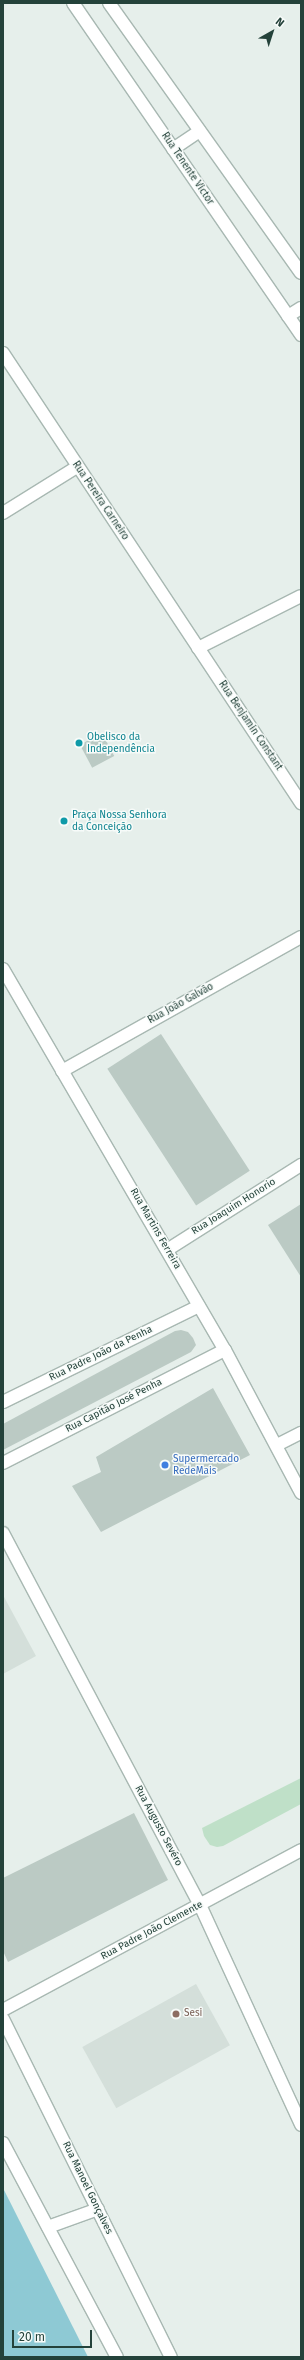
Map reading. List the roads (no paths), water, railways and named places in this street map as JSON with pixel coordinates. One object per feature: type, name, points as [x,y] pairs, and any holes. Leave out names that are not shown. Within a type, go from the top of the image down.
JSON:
[{"type":"street","name":"Rua Tenente Victor","points":[[73,3],[301,335]]},
{"type":"street","points":[[109,3],[301,273]]},
{"type":"street","points":[[173,149],[200,130]]},
{"type":"street","points":[[288,316],[301,308]]},
{"type":"street","name":"Rua Pereira Carneiro","points":[[3,353],[198,648]]},
{"type":"street","points":[[3,513],[77,467]]},
{"type":"street","points":[[198,648],[301,596]]},
{"type":"street","name":"Rua Benjamin Constant","points":[[198,648],[299,797]]},
{"type":"street","name":"Rua João Galvão","points":[[62,1071],[301,937]]},
{"type":"street","name":"Rua Martins Ferreira","points":[[3,969],[225,1350],[301,1493]]},
{"type":"street","name":"Rua Joaquim Honorio","points":[[167,1250],[301,1165]]},
{"type":"street","name":"Rua Padre João da Penha","points":[[3,1402],[199,1306]]},
{"type":"street","name":"Rua Capitão José Penha","points":[[3,1462],[225,1350]]},
{"type":"street","points":[[277,1446],[301,1433]]},
{"type":"street","name":"Rua Augusto Sevéro","points":[[3,1533],[200,1905],[301,2125]]},
{"type":"street","name":"Rua Padre João Clemente","points":[[3,2010],[301,1850]]},
{"type":"street","name":"Rua Manoel Gonçalves","points":[[3,2019],[171,2357]]},
{"type":"street","points":[[3,2143],[118,2357]]},
{"type":"street","points":[[48,2227],[98,2209]]},
{"type":"water","points":[[3,2188],[88,2357],[3,2357]]},
{"type":"place","name":"Obelisco da Independência","points":[[79,743]]},
{"type":"place","name":"Praça Nossa Senhora da Conceição","points":[[64,821]]},
{"type":"place","name":"Supermercado RedeMais","points":[[165,1465]]},
{"type":"place","name":"Sesi","points":[[176,2014]]}]
